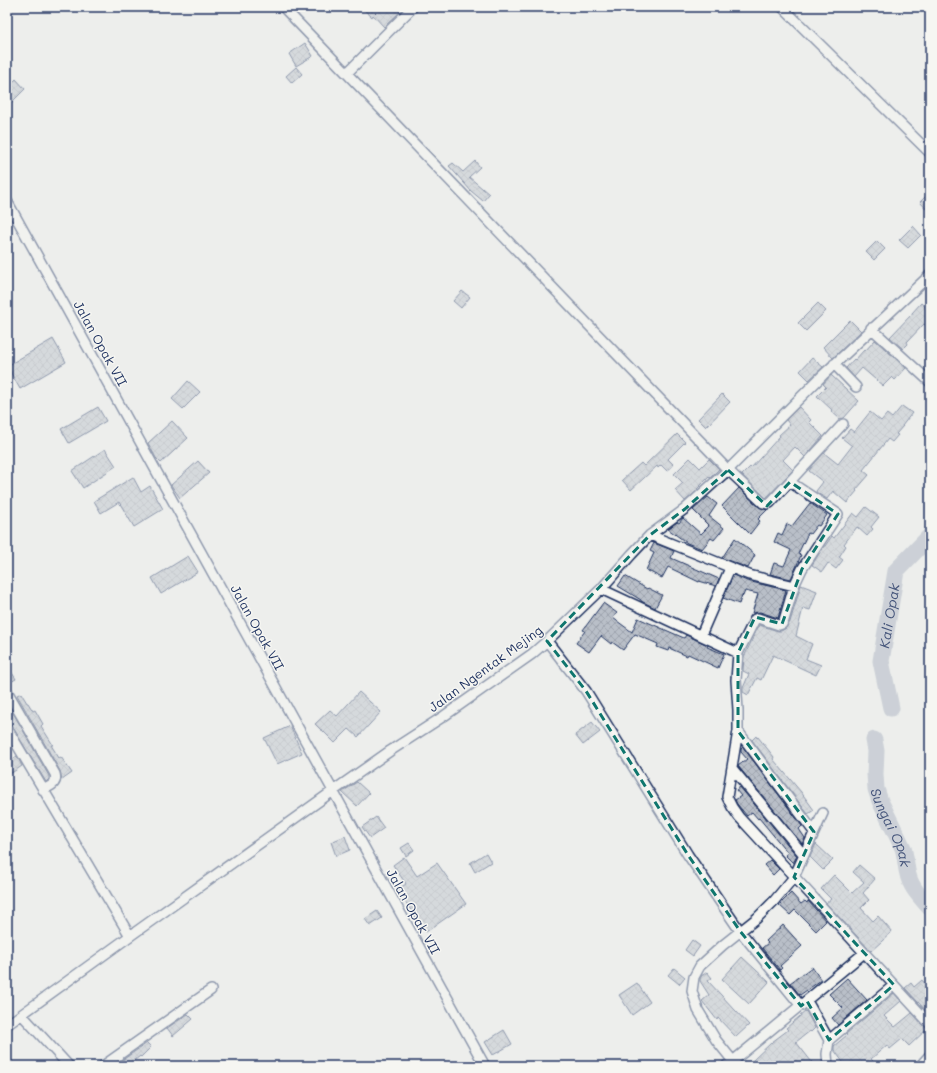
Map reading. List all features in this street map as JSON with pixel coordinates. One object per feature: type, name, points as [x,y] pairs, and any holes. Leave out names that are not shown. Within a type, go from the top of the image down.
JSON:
[{"type":"street","points":[[283,7],[728,470],[765,504],[770,503],[843,424]]},
{"type":"street","points":[[347,73],[413,7]]},
{"type":"street","points":[[782,7],[930,153]]},
{"type":"street","name":"Jalan Opak VII","points":[[7,201],[485,1066]]},
{"type":"street","name":"Jalan Ngentak Mejing","points":[[7,1025],[333,791],[532,654],[601,589],[650,535],[685,509],[728,470],[871,328],[928,278]]},
{"type":"street","points":[[871,328],[930,382]]},
{"type":"street","points":[[834,364],[856,386]]},
{"type":"street","points":[[790,482],[838,514],[802,569],[794,586],[782,624],[779,626],[758,618],[754,619],[738,654],[736,680],[738,731],[727,797],[732,807],[744,822],[930,1024]]},
{"type":"street","points":[[650,535],[749,575],[794,586]]},
{"type":"street","points":[[701,635],[730,568]]},
{"type":"street","points":[[601,589],[701,635],[738,654]]},
{"type":"street","points":[[547,640],[586,691],[688,855],[740,931],[804,1003],[829,1040]]},
{"type":"street","points":[[7,691],[57,778],[52,785],[43,790]]},
{"type":"street","points":[[7,728],[130,936]]},
{"type":"street","points":[[738,731],[814,832]]},
{"type":"street","points":[[732,768],[804,855]]},
{"type":"street","points":[[823,813],[794,876],[774,901],[757,918],[700,966],[694,977],[692,991],[698,1010],[732,1064],[864,953]]},
{"type":"street","points":[[828,1066],[827,1054],[829,1040],[894,985]]},
{"type":"street","points":[[103,1066],[211,990]]},
{"type":"street","points":[[22,1015],[69,1066]]},
{"type":"street","points":[[920,1066],[930,1055]]},
{"type":"highlighted area","points":[[728,470],[767,506],[790,482],[838,514],[802,569],[782,624],[755,617],[738,653],[738,731],[814,832],[794,877],[894,985],[829,1040],[807,1001],[801,1006],[740,931],[688,855],[586,691],[547,641],[650,535],[685,509]]},
{"type":"building","points":[[361,7],[395,7],[400,12],[384,27],[373,15],[372,17]]},
{"type":"building","points":[[305,43],[313,56],[296,66],[289,54]]},
{"type":"building","points":[[296,67],[302,74],[292,83],[286,76]]},
{"type":"building","points":[[16,79],[25,89],[7,107],[7,88]]},
{"type":"building","points":[[475,161],[480,167],[469,177],[489,194],[483,201],[471,191],[449,166],[453,163],[463,172]]},
{"type":"building","points":[[930,192],[930,213],[920,202]]},
{"type":"building","points":[[913,226],[921,235],[908,248],[899,240]]},
{"type":"building","points":[[877,241],[885,249],[874,260],[866,252]]},
{"type":"building","points":[[462,291],[470,297],[461,308],[453,301]]},
{"type":"building","points":[[818,303],[826,311],[806,331],[798,323]]},
{"type":"building","points":[[921,303],[930,311],[930,330],[924,324],[907,342],[908,344],[903,349],[890,337]]},
{"type":"building","points":[[850,320],[861,331],[833,358],[823,347]]},
{"type":"building","points":[[53,339],[66,362],[20,389],[7,366]]},
{"type":"building","points":[[875,340],[906,368],[895,380],[892,377],[883,386],[862,368],[854,377],[846,368]]},
{"type":"building","points":[[812,358],[823,367],[809,380],[800,371]]},
{"type":"building","points":[[831,375],[859,401],[844,418],[840,419],[817,396],[826,387],[823,384]]},
{"type":"building","points":[[188,381],[200,392],[183,409],[172,399]]},
{"type":"building","points":[[722,394],[730,402],[706,427],[698,419]]},
{"type":"building","points":[[902,406],[912,413],[896,434],[898,435],[892,442],[888,439],[863,470],[869,475],[847,503],[833,491],[827,499],[817,493],[816,491],[823,482],[809,471],[824,453],[838,464],[852,446],[842,438],[850,429],[854,432],[870,412],[881,421],[887,414],[892,418]]},
{"type":"building","points":[[98,407],[106,421],[69,443],[61,429]]},
{"type":"building","points":[[799,407],[811,420],[809,422],[823,436],[805,457],[795,447],[783,460],[793,470],[766,498],[742,475],[750,467],[751,468],[780,436],[779,435],[790,425],[786,420]]},
{"type":"building","points":[[172,421],[188,438],[161,463],[156,458],[148,443]]},
{"type":"building","points":[[677,434],[685,442],[668,459],[674,465],[667,471],[661,465],[658,468],[657,466],[631,490],[622,480],[641,463],[644,466]]},
{"type":"building","points":[[105,449],[116,466],[83,488],[72,471]]},
{"type":"building","points":[[690,458],[700,468],[709,459],[719,469],[685,501],[675,490],[683,483],[674,474]]},
{"type":"building","points":[[198,461],[209,473],[180,498],[171,485]]},
{"type":"building","points":[[133,477],[141,492],[150,486],[163,509],[134,527],[119,502],[101,513],[94,501]]},
{"type":"building","points":[[739,488],[759,507],[767,510],[758,519],[760,521],[750,534],[722,506]]},
{"type":"building","points":[[708,497],[717,504],[709,516],[724,528],[714,540],[711,538],[702,549],[687,543],[668,529],[677,522],[679,523],[683,518],[701,534],[709,526],[693,510]]},
{"type":"building","points":[[810,503],[827,515],[819,526],[817,525],[810,534],[808,533],[798,554],[801,555],[791,579],[770,574],[774,563],[784,566],[791,550],[774,542],[778,533],[782,535],[787,524],[792,526]]},
{"type":"building","points":[[866,507],[879,517],[871,527],[873,529],[867,536],[857,527],[844,544],[846,546],[839,557],[843,560],[836,569],[828,563],[822,572],[812,565],[824,546],[832,536],[834,538],[853,513],[858,517]]},
{"type":"building","points":[[735,538],[755,555],[748,568],[722,558]]},
{"type":"building","points":[[654,543],[674,551],[671,558],[719,579],[716,586],[699,582],[668,567],[662,578],[646,570],[654,553],[650,551]]},
{"type":"building","points":[[188,556],[198,572],[161,594],[152,578]]},
{"type":"building","points":[[733,575],[747,581],[786,590],[778,618],[760,612],[752,613],[758,594],[745,591],[739,604],[723,598]]},
{"type":"building","points":[[625,576],[647,589],[648,588],[662,595],[655,608],[618,586]]},
{"type":"building","points":[[801,585],[817,591],[810,610],[803,608],[796,636],[812,644],[806,659],[821,665],[816,675],[773,655],[761,680],[757,678],[748,695],[743,692],[743,688],[749,674],[743,671],[744,657],[759,625],[778,631],[786,628],[790,622]]},
{"type":"building","points":[[603,603],[617,613],[613,618],[632,632],[638,618],[684,638],[686,635],[708,645],[707,647],[724,654],[718,668],[688,654],[687,656],[669,648],[668,651],[657,647],[658,644],[635,634],[623,650],[612,642],[611,644],[601,636],[589,652],[576,643],[585,631],[583,630]]},
{"type":"building","points":[[7,665],[16,679],[7,684]]},
{"type":"building","points":[[359,692],[381,712],[358,737],[349,729],[335,743],[315,724],[330,710],[337,716]]},
{"type":"building","points":[[21,693],[33,711],[35,710],[43,724],[41,726],[59,758],[61,757],[72,773],[62,780],[60,771],[17,695]]},
{"type":"building","points":[[11,709],[49,776],[49,779],[46,782],[7,718],[7,712]]},
{"type":"building","points":[[592,722],[600,732],[583,745],[575,735]]},
{"type":"building","points":[[290,726],[302,753],[277,764],[264,738]]},
{"type":"building","points":[[756,736],[774,757],[773,759],[814,810],[808,814],[752,740]]},
{"type":"building","points":[[743,747],[802,826],[799,829],[805,838],[802,844],[738,766],[747,759],[741,752]]},
{"type":"building","points":[[17,756],[22,766],[7,776],[7,763]]},
{"type":"building","points":[[357,782],[369,793],[357,806],[342,792]]},
{"type":"building","points":[[740,787],[797,856],[793,863],[785,855],[788,853],[759,818],[758,819],[752,812],[747,816],[737,804],[735,800],[741,796],[736,790]]},
{"type":"building","points":[[376,817],[384,828],[370,838],[362,827]]},
{"type":"building","points":[[345,836],[350,850],[336,856],[331,842]]},
{"type":"building","points":[[409,843],[414,850],[406,856],[401,848]]},
{"type":"building","points":[[816,844],[833,860],[823,870],[810,857]]},
{"type":"building","points":[[486,853],[491,862],[475,872],[470,863]]},
{"type":"building","points":[[404,857],[417,876],[437,863],[466,904],[426,932],[397,890],[406,884],[393,865]]},
{"type":"building","points":[[770,860],[779,869],[773,875],[764,865]]},
{"type":"building","points":[[859,865],[875,879],[863,893],[869,900],[861,908],[873,921],[878,916],[892,932],[871,951],[826,903],[831,899],[821,889],[834,875],[852,893],[864,882],[853,872]]},
{"type":"building","points":[[791,893],[801,904],[805,901],[807,903],[808,901],[826,921],[816,931],[795,910],[790,915],[779,905]]},
{"type":"building","points":[[377,911],[382,918],[370,926],[365,919]]},
{"type":"building","points":[[783,925],[802,946],[780,966],[782,968],[780,970],[762,948],[768,943],[766,941]]},
{"type":"building","points":[[692,940],[700,946],[693,956],[685,950]]},
{"type":"building","points":[[742,957],[769,982],[749,1004],[722,979]]},
{"type":"building","points":[[812,967],[821,980],[800,995],[790,983]]},
{"type":"building","points":[[674,968],[685,977],[679,984],[668,975]]},
{"type":"building","points":[[707,972],[712,978],[708,981],[749,1025],[736,1037],[718,1018],[717,1020],[702,1001],[709,995],[700,981],[702,975]]},
{"type":"building","points":[[847,978],[867,1000],[838,1025],[832,1018],[843,1008],[829,994]]},
{"type":"building","points":[[922,980],[930,990],[930,1015],[905,988],[911,983],[914,987]]},
{"type":"building","points":[[637,983],[650,1002],[632,1015],[619,995]]},
{"type":"building","points":[[894,993],[901,1001],[884,1016],[895,1027],[912,1013],[927,1029],[909,1046],[902,1039],[890,1049],[887,1045],[871,1059],[874,1062],[870,1066],[846,1066],[834,1050],[834,1046]]},
{"type":"building","points":[[806,1011],[815,1028],[796,1042],[815,1066],[757,1066],[752,1061],[772,1042],[788,1030],[786,1028]]},
{"type":"building","points":[[188,1014],[193,1019],[173,1036],[167,1028]]},
{"type":"building","points":[[504,1030],[512,1044],[493,1055],[485,1042]]},
{"type":"building","points":[[147,1043],[151,1047],[141,1057],[140,1056],[128,1066],[121,1066],[118,1063]]},
{"type":"waterway","name":"Kali Opak","points":[[891,708],[881,661],[896,571],[930,536]]},
{"type":"waterway","name":"Sungai Opak","points":[[874,740],[876,751],[876,789],[880,801],[903,848],[910,881],[930,908]]}]
